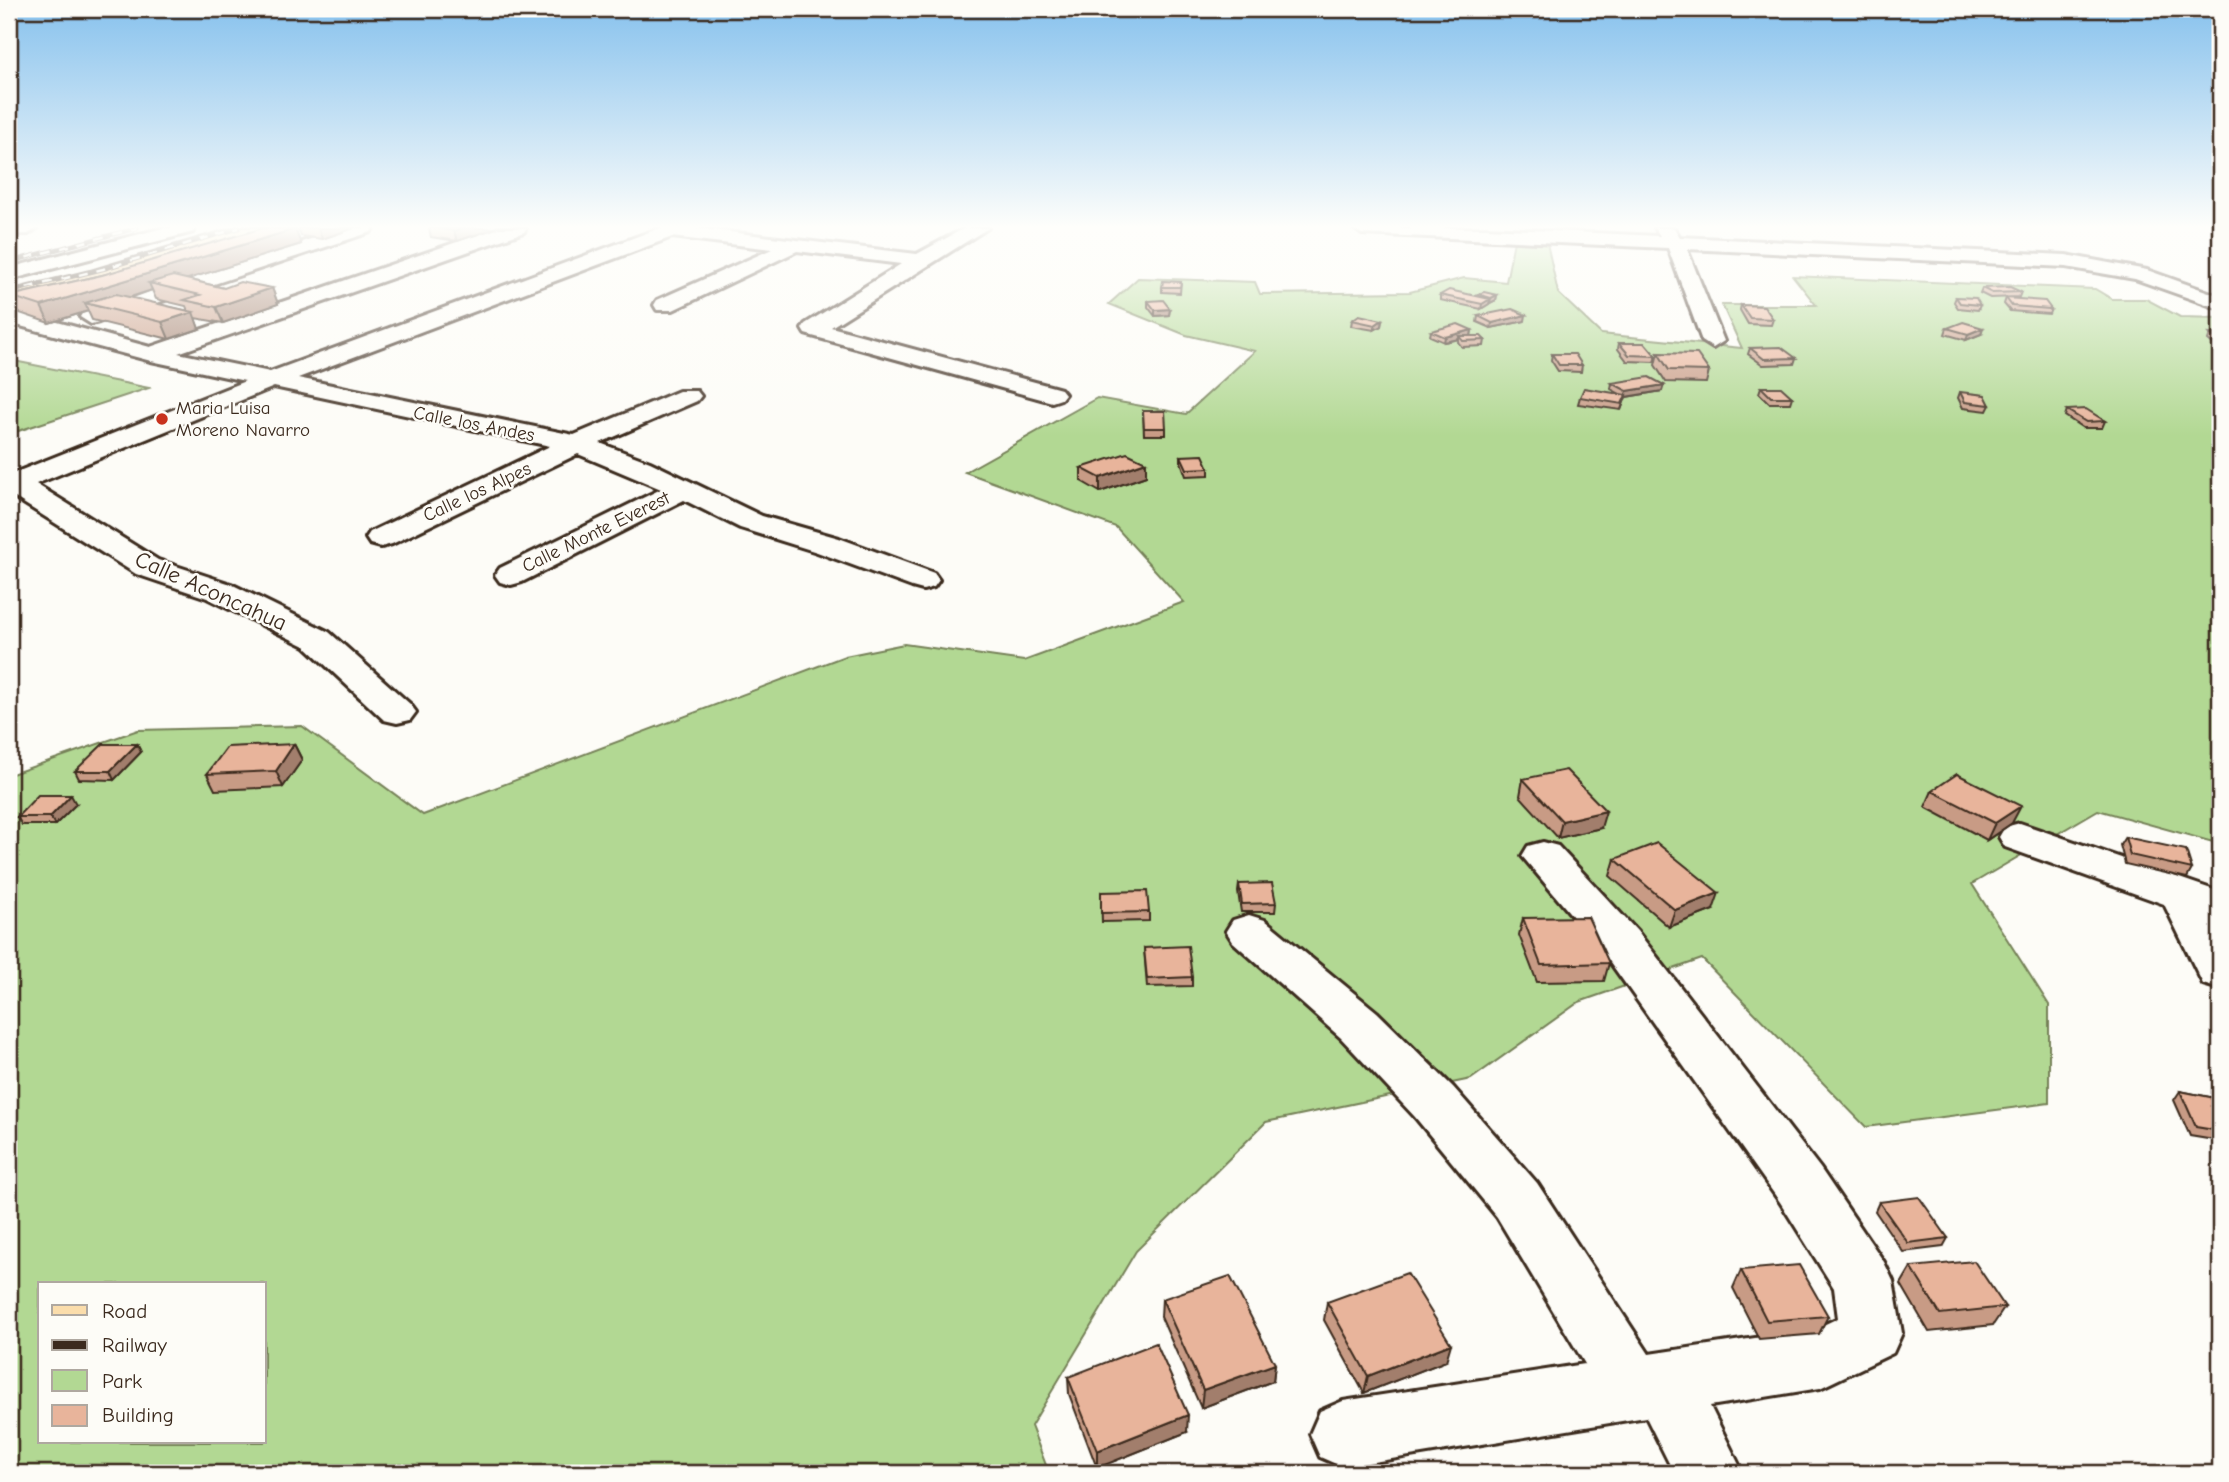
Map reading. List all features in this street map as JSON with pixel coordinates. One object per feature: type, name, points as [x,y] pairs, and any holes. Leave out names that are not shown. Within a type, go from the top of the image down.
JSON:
[{"type":"main road","points":[[9,309],[60,297]]},
{"type":"street","points":[[51,330],[152,297]]},
{"type":"street","points":[[152,354],[316,297]]},
{"type":"street","points":[[11,484],[270,380],[487,297]]},
{"type":"street","points":[[665,305],[682,297]]},
{"type":"street","points":[[862,297],[813,329],[1052,394]]},
{"type":"street","points":[[1695,297],[1713,341]]},
{"type":"street","name":"Calle los Andes","points":[[14,328],[51,330],[270,380],[577,444],[640,468],[751,522],[828,545],[923,580]]},
{"type":"street","name":"Calle los Alpes","points":[[381,538],[577,444],[688,396]]},
{"type":"street","name":"Calle Aconcahua","points":[[11,484],[147,567],[219,591],[317,639],[397,712]]},
{"type":"street","name":"Calle Monte Everest","points":[[511,575],[682,490]]},
{"type":"street","points":[[2020,836],[2201,902],[2220,972]]},
{"type":"street","points":[[1343,1434],[1820,1358],[1871,1333],[1863,1281],[1800,1185],[1620,943],[1543,856]]},
{"type":"street","points":[[1249,932],[1359,1025],[1434,1102],[1517,1200],[1710,1473]]},
{"type":"green space","points":[[1117,297],[1562,297],[1601,334],[1742,348],[1722,305],[1816,305],[1810,297],[2109,297],[2146,299],[2180,317],[2220,318],[2220,844],[2098,810],[1972,884],[2049,1005],[2049,1103],[1866,1127],[1702,959],[1579,1002],[1471,1079],[1266,1122],[1136,1251],[1031,1426],[1049,1473],[9,1473],[9,775],[138,730],[302,726],[423,815],[845,656],[904,644],[1024,661],[1184,602],[1116,527],[965,472],[1097,398],[1186,414],[1255,351],[1186,335],[1109,304]]},
{"type":"green space","points":[[9,360],[149,388],[9,434]]},
{"type":"building","points":[[14,297],[70,297],[41,306]]},
{"type":"building","points":[[105,297],[130,297],[193,312],[162,322],[85,303]]},
{"type":"building","points":[[193,297],[245,297],[216,307],[184,300]]},
{"type":"building","points":[[1450,297],[1490,299],[1482,304]]},
{"type":"building","points":[[1956,297],[1976,298],[1980,305],[1960,303]]},
{"type":"building","points":[[2006,298],[2045,301],[2051,309],[2012,306]]},
{"type":"building","points":[[1163,300],[1170,309],[1155,310],[1148,301]]},
{"type":"building","points":[[1741,305],[1764,306],[1773,319],[1750,318]]},
{"type":"building","points":[[1512,309],[1526,315],[1492,323],[1478,316]]},
{"type":"building","points":[[1359,315],[1382,320],[1375,325],[1352,320]]},
{"type":"building","points":[[1963,322],[1983,328],[1968,334],[1947,328]]},
{"type":"building","points":[[1458,324],[1472,330],[1445,337],[1431,331]]},
{"type":"building","points":[[2210,334],[2220,335],[2220,342]]},
{"type":"building","points":[[1459,336],[1481,336],[1485,340],[1463,341]]},
{"type":"building","points":[[1619,343],[1645,343],[1656,356],[1629,355]]},
{"type":"building","points":[[1781,347],[1796,358],[1764,359],[1750,348]]},
{"type":"building","points":[[1658,353],[1697,354],[1709,371],[1669,370]]},
{"type":"building","points":[[1552,354],[1575,354],[1582,365],[1559,365]]},
{"type":"building","points":[[1649,377],[1664,385],[1627,391],[1612,383]]},
{"type":"building","points":[[1761,387],[1781,387],[1792,397],[1771,397]]},
{"type":"building","points":[[1584,388],[1626,395],[1622,404],[1580,397]]},
{"type":"building","points":[[1960,392],[1985,395],[1990,405],[1965,402]]},
{"type":"building","points":[[2086,409],[2105,421],[2086,422],[2067,410]]},
{"type":"building","points":[[1143,411],[1165,411],[1166,428],[1144,428]]},
{"type":"building","points":[[1127,453],[1146,462],[1100,478],[1081,468]]},
{"type":"building","points":[[1203,455],[1209,468],[1187,469],[1181,456]]},
{"type":"building","points":[[103,744],[137,744],[110,771],[75,771]]},
{"type":"building","points":[[294,744],[276,771],[207,774],[227,747]]},
{"type":"building","points":[[1566,770],[1606,811],[1562,821],[1523,779]]},
{"type":"building","points":[[1957,774],[2021,806],[1995,823],[1932,791]]},
{"type":"building","points":[[38,795],[71,795],[50,817],[17,817]]},
{"type":"building","points":[[2125,837],[2186,850],[2192,869],[2130,855]]},
{"type":"building","points":[[1657,843],[1719,893],[1675,910],[1615,859]]},
{"type":"building","points":[[1272,883],[1276,903],[1242,904],[1239,884]]},
{"type":"building","points":[[1147,891],[1149,912],[1101,913],[1101,892]]},
{"type":"building","points":[[1588,917],[1609,963],[1541,965],[1523,918]]},
{"type":"building","points":[[1188,946],[1192,977],[1147,979],[1144,948]]},
{"type":"building","points":[[2180,1091],[2220,1099],[2220,1131],[2196,1127]]},
{"type":"building","points":[[1919,1197],[1948,1238],[1908,1243],[1879,1202]]},
{"type":"building","points":[[1974,1261],[2005,1307],[1940,1314],[1911,1267]]},
{"type":"building","points":[[1799,1265],[1828,1316],[1767,1321],[1741,1270]]},
{"type":"building","points":[[1407,1273],[1451,1344],[1368,1376],[1327,1302]]},
{"type":"building","points":[[1230,1276],[1275,1364],[1203,1390],[1162,1299]]},
{"type":"building","points":[[1156,1343],[1188,1415],[1097,1451],[1068,1377]]},
{"type":"place","name":"Maria Luisa Moreno Navarro","points":[[162,419]]}]
